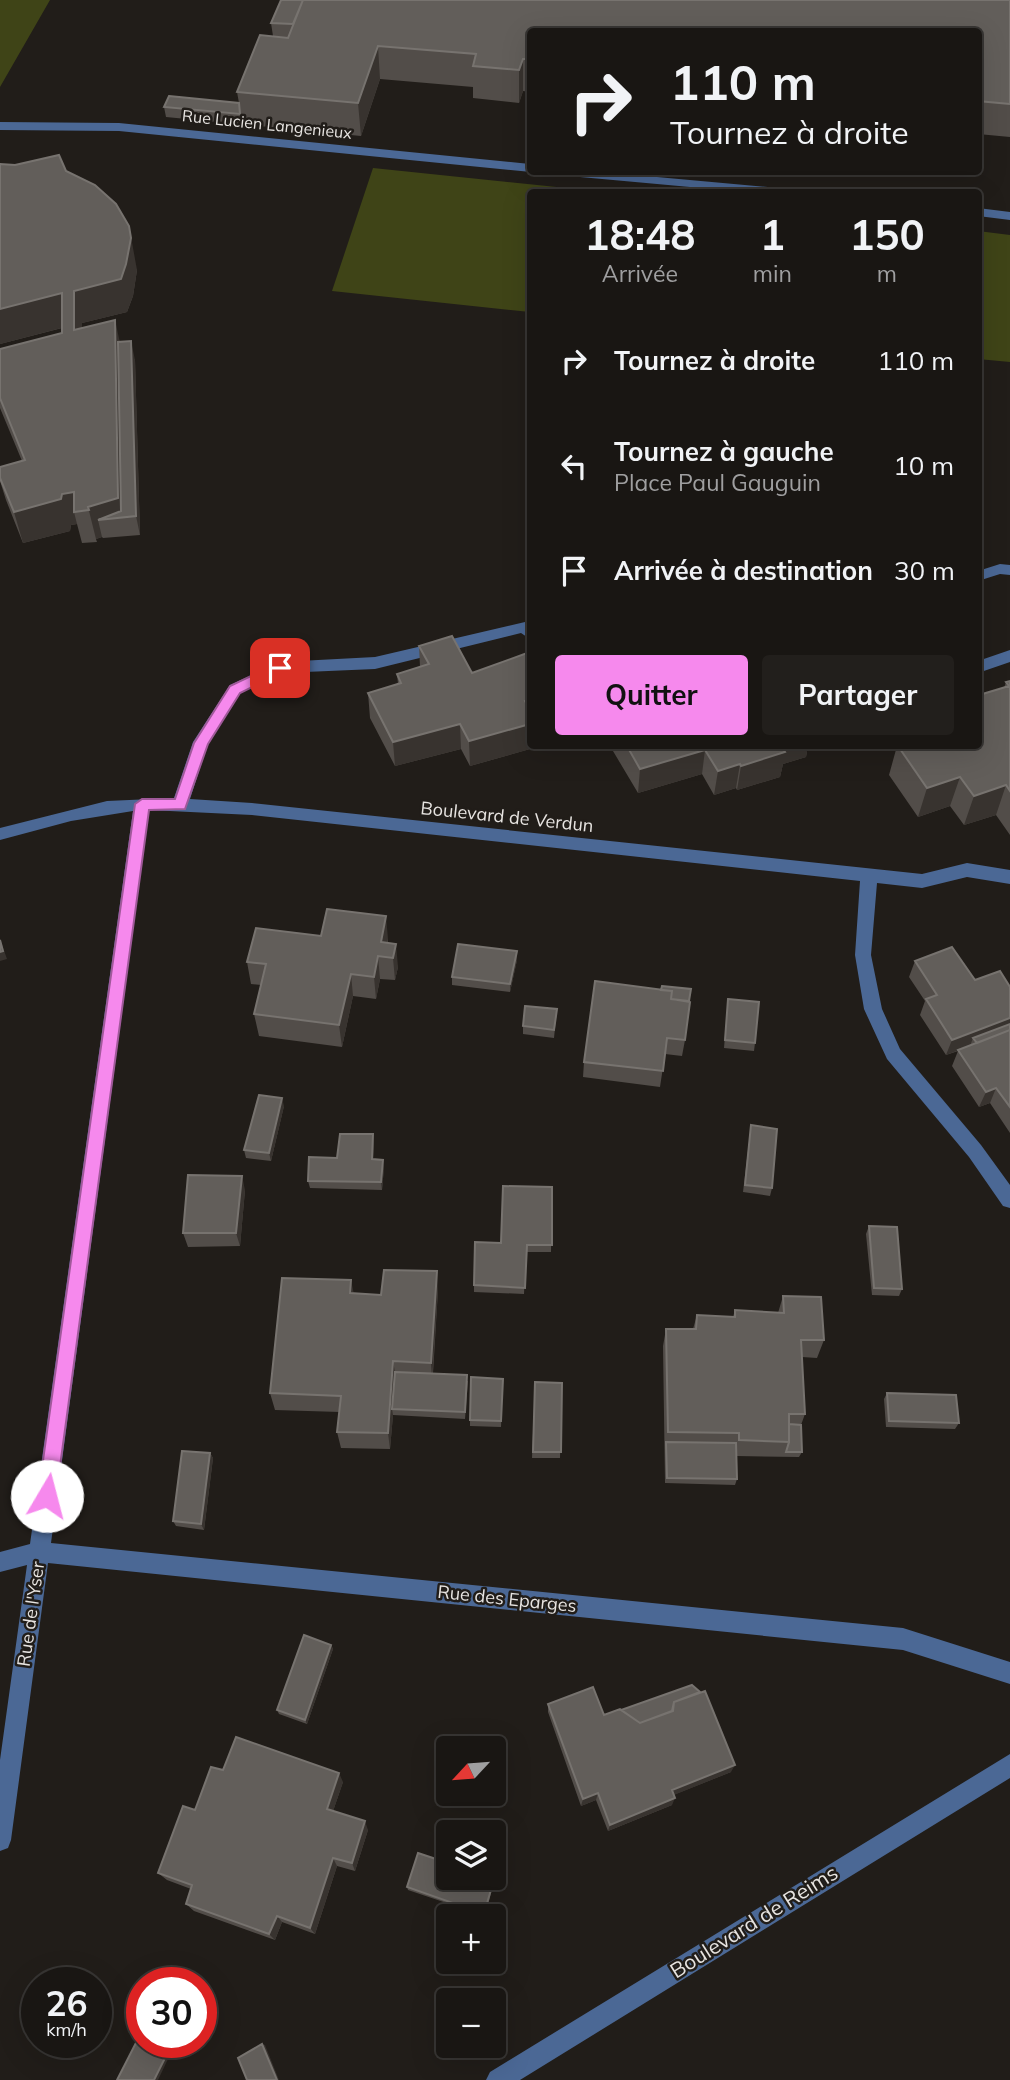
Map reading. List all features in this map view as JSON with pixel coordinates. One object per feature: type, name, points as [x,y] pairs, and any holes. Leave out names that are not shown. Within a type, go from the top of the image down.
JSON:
[{"type":"street","name":"Rue Lucien Langenieux","points":[[0,126],[119,127],[527,168]]},
{"type":"street","points":[[600,175],[748,189]]},
{"type":"street","points":[[982,212],[1010,216]]},
{"type":"street","points":[[982,575],[1000,569],[1010,570]]},
{"type":"street","points":[[180,805],[201,743],[235,689],[280,668],[323,663],[375,663],[525,627],[527,630]]},
{"type":"street","points":[[982,666],[1010,656]]},
{"type":"street","name":"Boulevard de Verdun","points":[[0,834],[81,812],[142,804],[180,805],[253,809],[922,881],[967,870],[1010,877]]},
{"type":"street","name":"Rue de l'Yser","points":[[0,1840],[142,804]]},
{"type":"street","points":[[869,876],[863,955],[873,1009],[893,1054],[975,1151],[1010,1200]]},
{"type":"street","name":"Rue des Eparges","points":[[0,1562],[39,1552],[903,1639],[1010,1673]]},
{"type":"street","name":"Boulevard de Reims","points":[[498,2080],[1010,1765]]},
{"type":"green space","points":[[0,0],[50,0],[0,87]]},
{"type":"green space","points":[[373,168],[576,189],[527,189],[527,312],[332,291]]},
{"type":"green space","points":[[982,232],[1010,235],[1010,362],[982,359]]},
{"type":"building","points":[[281,0],[303,0],[293,24],[271,23]]},
{"type":"building","points":[[303,0],[1010,0],[1010,104],[982,101],[982,28],[527,28],[527,59],[523,59],[519,70],[473,66],[476,54],[378,46],[358,103],[237,92],[260,35],[288,38]]},
{"type":"building","points":[[169,96],[239,103],[240,114],[164,107]]},
{"type":"building","points":[[59,155],[66,171],[95,185],[116,204],[129,226],[131,238],[121,279],[74,291],[74,330],[115,320],[118,498],[88,507],[89,510],[74,512],[74,492],[62,494],[61,499],[14,512],[0,478],[0,467],[25,460],[0,398],[0,349],[62,333],[62,293],[0,309],[0,164],[15,165]]},
{"type":"building","points":[[131,341],[136,516],[98,520],[121,511],[118,342]]},
{"type":"building","points":[[452,636],[472,673],[527,653],[527,725],[469,741],[460,724],[393,742],[368,693],[401,683],[397,674],[429,664],[419,646]]},
{"type":"building","points":[[1010,681],[1010,791],[1006,785],[974,796],[960,777],[927,788],[900,749],[982,749],[982,694],[1009,686],[1006,682]]},
{"type":"building","points":[[629,749],[783,749],[785,752],[718,771],[705,750],[640,769]]},
{"type":"building","points":[[327,909],[386,916],[381,942],[396,944],[393,958],[378,956],[374,977],[351,974],[339,1025],[254,1014],[266,964],[247,962],[256,928],[321,936]]},
{"type":"building","points":[[458,944],[517,951],[510,984],[452,977]]},
{"type":"building","points":[[952,947],[975,980],[1000,971],[1010,987],[1010,1018],[952,1040],[926,999],[937,995],[915,961]]},
{"type":"building","points":[[595,981],[672,991],[671,999],[690,1002],[685,1040],[667,1038],[663,1071],[584,1062]]},
{"type":"building","points":[[662,986],[691,989],[689,1001],[671,999],[672,991],[661,990]]},
{"type":"building","points":[[728,999],[759,1002],[755,1043],[725,1040]]},
{"type":"building","points":[[525,1006],[557,1009],[554,1030],[523,1026]]},
{"type":"building","points":[[1010,1024],[1010,1030],[977,1043],[973,1038]]},
{"type":"building","points":[[1010,1030],[1010,1107],[996,1088],[986,1092],[958,1050]]},
{"type":"building","points":[[259,1095],[282,1098],[269,1153],[244,1150]]},
{"type":"building","points":[[751,1125],[777,1129],[772,1188],[745,1185]]},
{"type":"building","points":[[340,1134],[373,1134],[372,1159],[383,1160],[381,1182],[308,1181],[309,1157],[337,1158]]},
{"type":"building","points":[[188,1175],[242,1176],[236,1233],[183,1233]]},
{"type":"building","points":[[503,1186],[552,1187],[552,1245],[527,1245],[525,1288],[474,1285],[475,1242],[501,1243]]},
{"type":"building","points":[[869,1226],[897,1227],[902,1289],[874,1288]]},
{"type":"building","points":[[384,1270],[437,1271],[431,1363],[393,1361],[388,1433],[337,1432],[341,1396],[270,1393],[282,1278],[351,1280],[350,1293],[381,1295]]},
{"type":"building","points":[[783,1296],[821,1297],[824,1340],[801,1340],[805,1414],[789,1414],[789,1442],[739,1440],[739,1433],[668,1432],[666,1329],[696,1329],[697,1315],[735,1317],[735,1310],[784,1313]]},
{"type":"building","points":[[395,1372],[467,1375],[465,1412],[392,1409]]},
{"type":"building","points":[[471,1377],[503,1379],[501,1421],[470,1420]]},
{"type":"building","points":[[535,1382],[562,1383],[561,1452],[533,1452]]},
{"type":"building","points":[[887,1393],[956,1395],[959,1423],[889,1421]]},
{"type":"building","points":[[789,1424],[801,1425],[802,1452],[786,1452]]},
{"type":"building","points":[[666,1442],[736,1443],[737,1479],[667,1478]]},
{"type":"building","points":[[182,1451],[210,1453],[201,1524],[173,1521]]},
{"type":"building","points":[[304,1635],[331,1645],[305,1720],[277,1710]]},
{"type":"building","points":[[692,1685],[700,1692],[674,1702],[672,1711],[640,1723],[621,1710]]},
{"type":"building","points":[[593,1687],[604,1715],[620,1709],[640,1723],[673,1711],[674,1702],[705,1691],[735,1765],[672,1790],[675,1798],[610,1825],[598,1793],[583,1799],[548,1704]]},
{"type":"building","points":[[236,1737],[339,1773],[327,1809],[365,1821],[352,1863],[333,1858],[310,1928],[277,1916],[269,1934],[186,1904],[192,1885],[158,1873],[183,1806],[195,1810],[211,1767],[223,1770]]},
{"type":"building","points":[[418,1853],[436,1859],[436,1890],[491,1890],[487,1904],[455,1904],[407,1887]]},
{"type":"building","points":[[262,2044],[277,2080],[247,2080],[238,2058]]},
{"type":"building","points":[[128,2058],[165,2058],[154,2080],[117,2080]]},
{"type":"route","points":[[47,1496],[142,804],[180,805],[201,743],[235,689],[280,668]]}]
